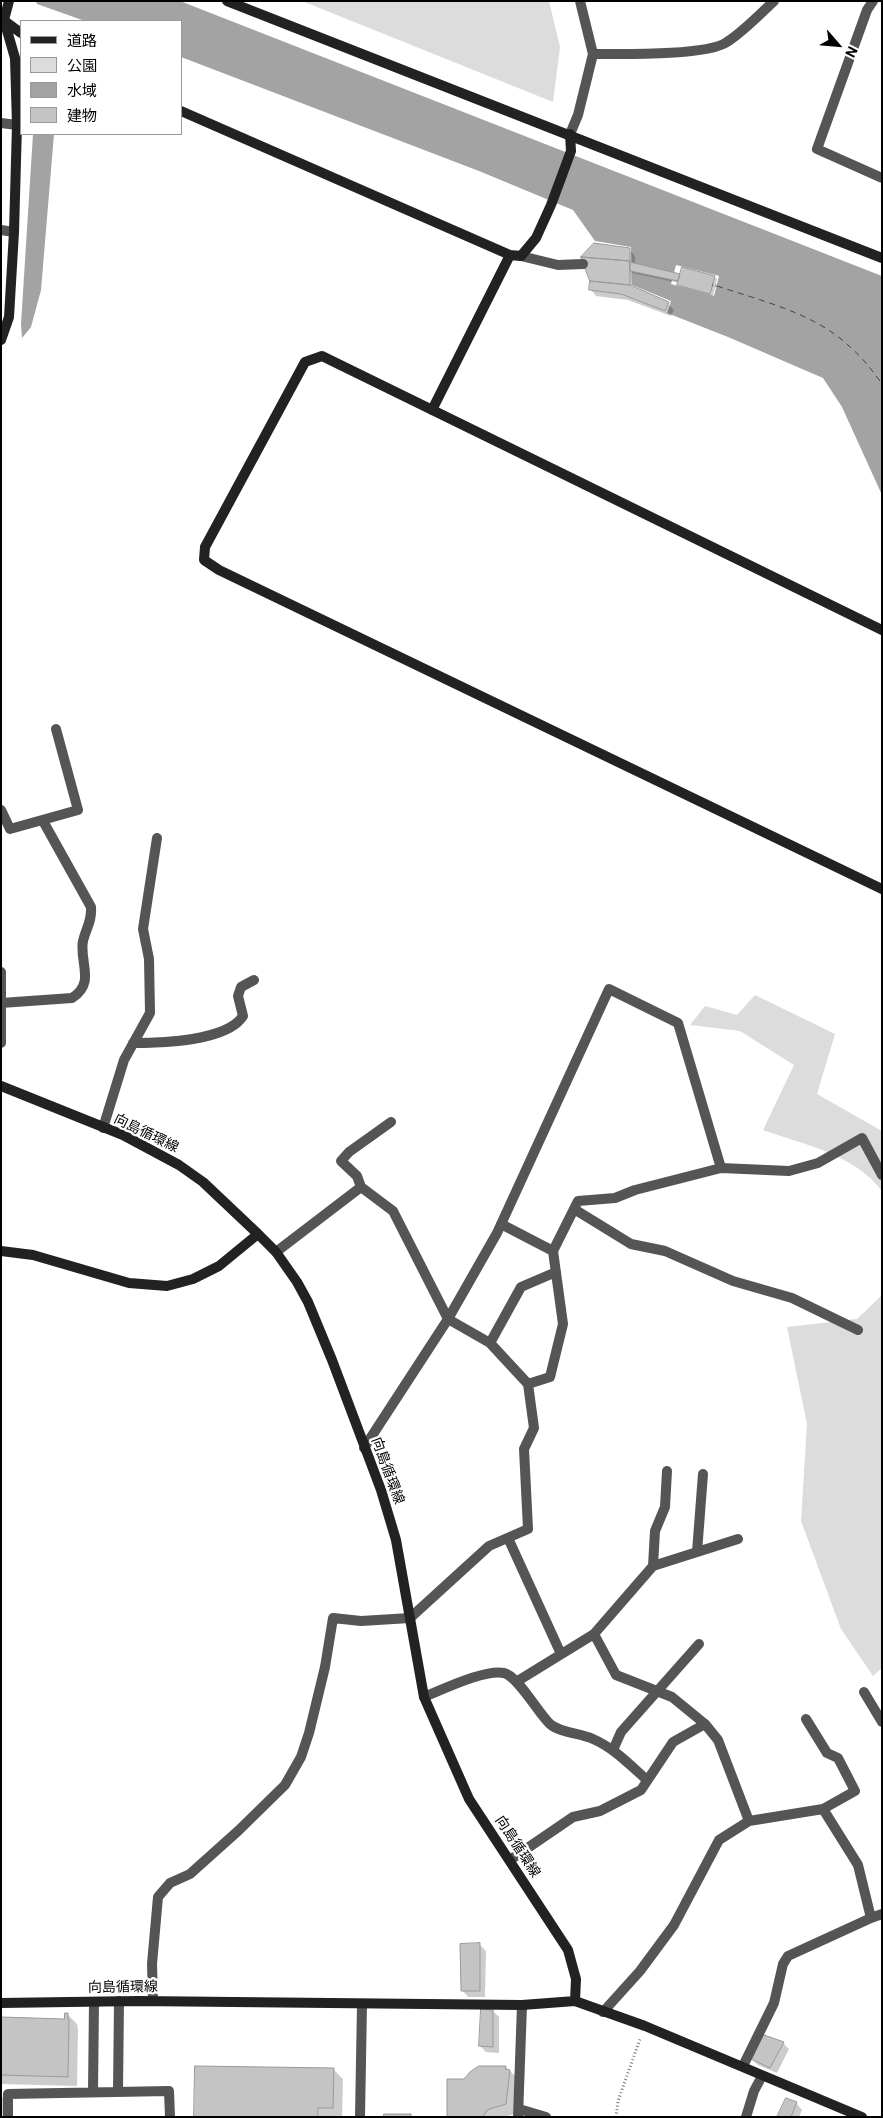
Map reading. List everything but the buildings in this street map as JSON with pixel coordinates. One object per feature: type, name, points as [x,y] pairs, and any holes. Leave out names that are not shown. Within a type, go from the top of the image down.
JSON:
[{"type":"street","points":[[1,340],[9,317],[17,125],[15,58],[2,20],[9,1]]},
{"type":"street","points":[[227,1],[882,258]]},
{"type":"street","points":[[521,256],[536,238],[551,205],[571,151],[570,134],[578,115],[593,54],[580,1]]},
{"type":"street","points":[[593,54],[652,53],[714,48],[727,42],[774,1]]},
{"type":"street","points":[[873,1],[867,10],[817,149],[882,178]]},
{"type":"street","points":[[2,20],[20,32]]},
{"type":"street","points":[[182,111],[510,254],[558,265],[583,264]]},
{"type":"street","points":[[1,123],[17,125]]},
{"type":"street","points":[[1,230],[14,232]]},
{"type":"street","points":[[432,410],[510,254]]},
{"type":"street","points":[[882,630],[322,356],[305,362],[205,548],[204,560],[228,574],[882,889]]},
{"type":"street","points":[[1,810],[10,829],[78,810],[56,729]]},
{"type":"street","points":[[1,1003],[72,998],[81,993],[86,978],[82,942],[91,919],[90,907],[43,821]]},
{"type":"street","points":[[103,1128],[124,1060],[150,1013],[150,959],[143,929],[157,838]]},
{"type":"street","points":[[1,972],[1,1043]]},
{"type":"street","points":[[133,1043],[163,1044],[207,1036],[238,1024],[243,1016],[238,996],[240,987],[254,980]]},
{"type":"street","points":[[364,1448],[448,1319],[501,1224],[609,989],[678,1023],[721,1168]]},
{"type":"street","name":"向島循環線","points":[[1,1086],[143,1145],[179,1165],[203,1182],[258,1234],[276,1252],[297,1282],[308,1302],[332,1360],[381,1490],[396,1540],[424,1697],[469,1799],[568,1950],[576,1979],[575,2001]]},
{"type":"street","points":[[153,2001],[152,1964],[158,1897],[170,1883],[190,1874],[285,1785],[301,1757],[309,1734],[325,1667],[333,1618],[361,1621],[410,1618],[489,1546],[528,1529],[524,1449],[534,1428],[528,1384],[490,1343],[448,1319],[393,1211],[360,1187],[357,1176],[341,1161],[349,1152],[390,1122]]},
{"type":"street","points":[[528,1384],[550,1378],[563,1324],[553,1251],[578,1201],[615,1198],[635,1190],[721,1168],[789,1172],[818,1163],[862,1138],[882,1175]]},
{"type":"street","points":[[276,1252],[360,1187]]},
{"type":"street","points":[[574,1209],[631,1244],[665,1251],[733,1280],[792,1298],[858,1330]]},
{"type":"street","points":[[501,1224],[553,1251]]},
{"type":"street","points":[[1,1251],[33,1255],[129,1283],[167,1286],[193,1279],[219,1266],[258,1234]]},
{"type":"street","points":[[490,1343],[521,1287],[556,1272]]},
{"type":"street","points":[[653,1566],[655,1531],[665,1507],[667,1471]]},
{"type":"street","points":[[697,1552],[703,1474]]},
{"type":"street","points":[[508,1538],[561,1654]]},
{"type":"street","points":[[516,1682],[594,1634],[653,1566],[738,1539]]},
{"type":"street","points":[[594,1634],[616,1675],[658,1690],[672,1698],[705,1724],[718,1740],[749,1821]]},
{"type":"street","points":[[613,1750],[621,1732],[699,1644]]},
{"type":"street","points":[[424,1697],[488,1673],[506,1673],[516,1682],[552,1726],[592,1738],[613,1750],[647,1780]]},
{"type":"street","points":[[864,1692],[882,1722]]},
{"type":"street","points":[[604,2012],[640,1971],[674,1925],[719,1840],[749,1821],[823,1809],[855,1791],[838,1758],[827,1753],[806,1719]]},
{"type":"street","points":[[510,1860],[574,1817],[600,1811],[641,1790],[673,1742],[705,1724]]},
{"type":"street","points":[[823,1809],[858,1865],[871,1918]]},
{"type":"street","points":[[742,2066],[774,2003],[783,1964],[788,1956],[882,1914]]},
{"type":"street","points":[[118,2091],[119,2001]]},
{"type":"street","name":"向島循環線","points":[[1,2003],[153,2001],[522,2005],[575,2001],[645,2026],[862,2117]]},
{"type":"street","points":[[93,2092],[94,2002]]},
{"type":"street","points":[[360,2117],[362,2004]]},
{"type":"street","points":[[522,2005],[518,2113],[546,2117]]},
{"type":"street","points":[[746,2117],[754,2091],[762,2076]]},
{"type":"street","points":[[8,2117],[8,2094],[169,2091],[170,2117]]},
{"type":"path","points":[[616,2117],[618,2101],[645,2026]]},
{"type":"green space","points":[[302,1],[549,1],[560,47],[553,102]]},
{"type":"green space","points":[[755,995],[835,1034],[817,1094],[882,1131],[882,1191],[871,1178],[843,1159],[812,1146],[763,1130],[794,1065],[740,1031],[690,1025],[705,1006],[737,1015]]},
{"type":"green space","points":[[882,1295],[882,1668],[873,1676],[841,1629],[801,1521],[807,1424],[787,1327],[857,1319]]},
{"type":"water","points":[[36,1],[180,1],[882,276],[882,495],[842,407],[823,378],[667,313],[671,301],[632,285],[631,247],[595,241],[573,210],[479,171],[182,57],[182,20],[82,20],[37,4]]},
{"type":"water","points":[[33,135],[54,135],[41,290],[31,327],[22,338],[21,324]]},
{"type":"pier","points":[[676,265],[719,276],[714,296],[671,284]]},
{"type":"ferry route","points":[[717,286],[787,309],[820,325],[854,350],[882,384]]}]
